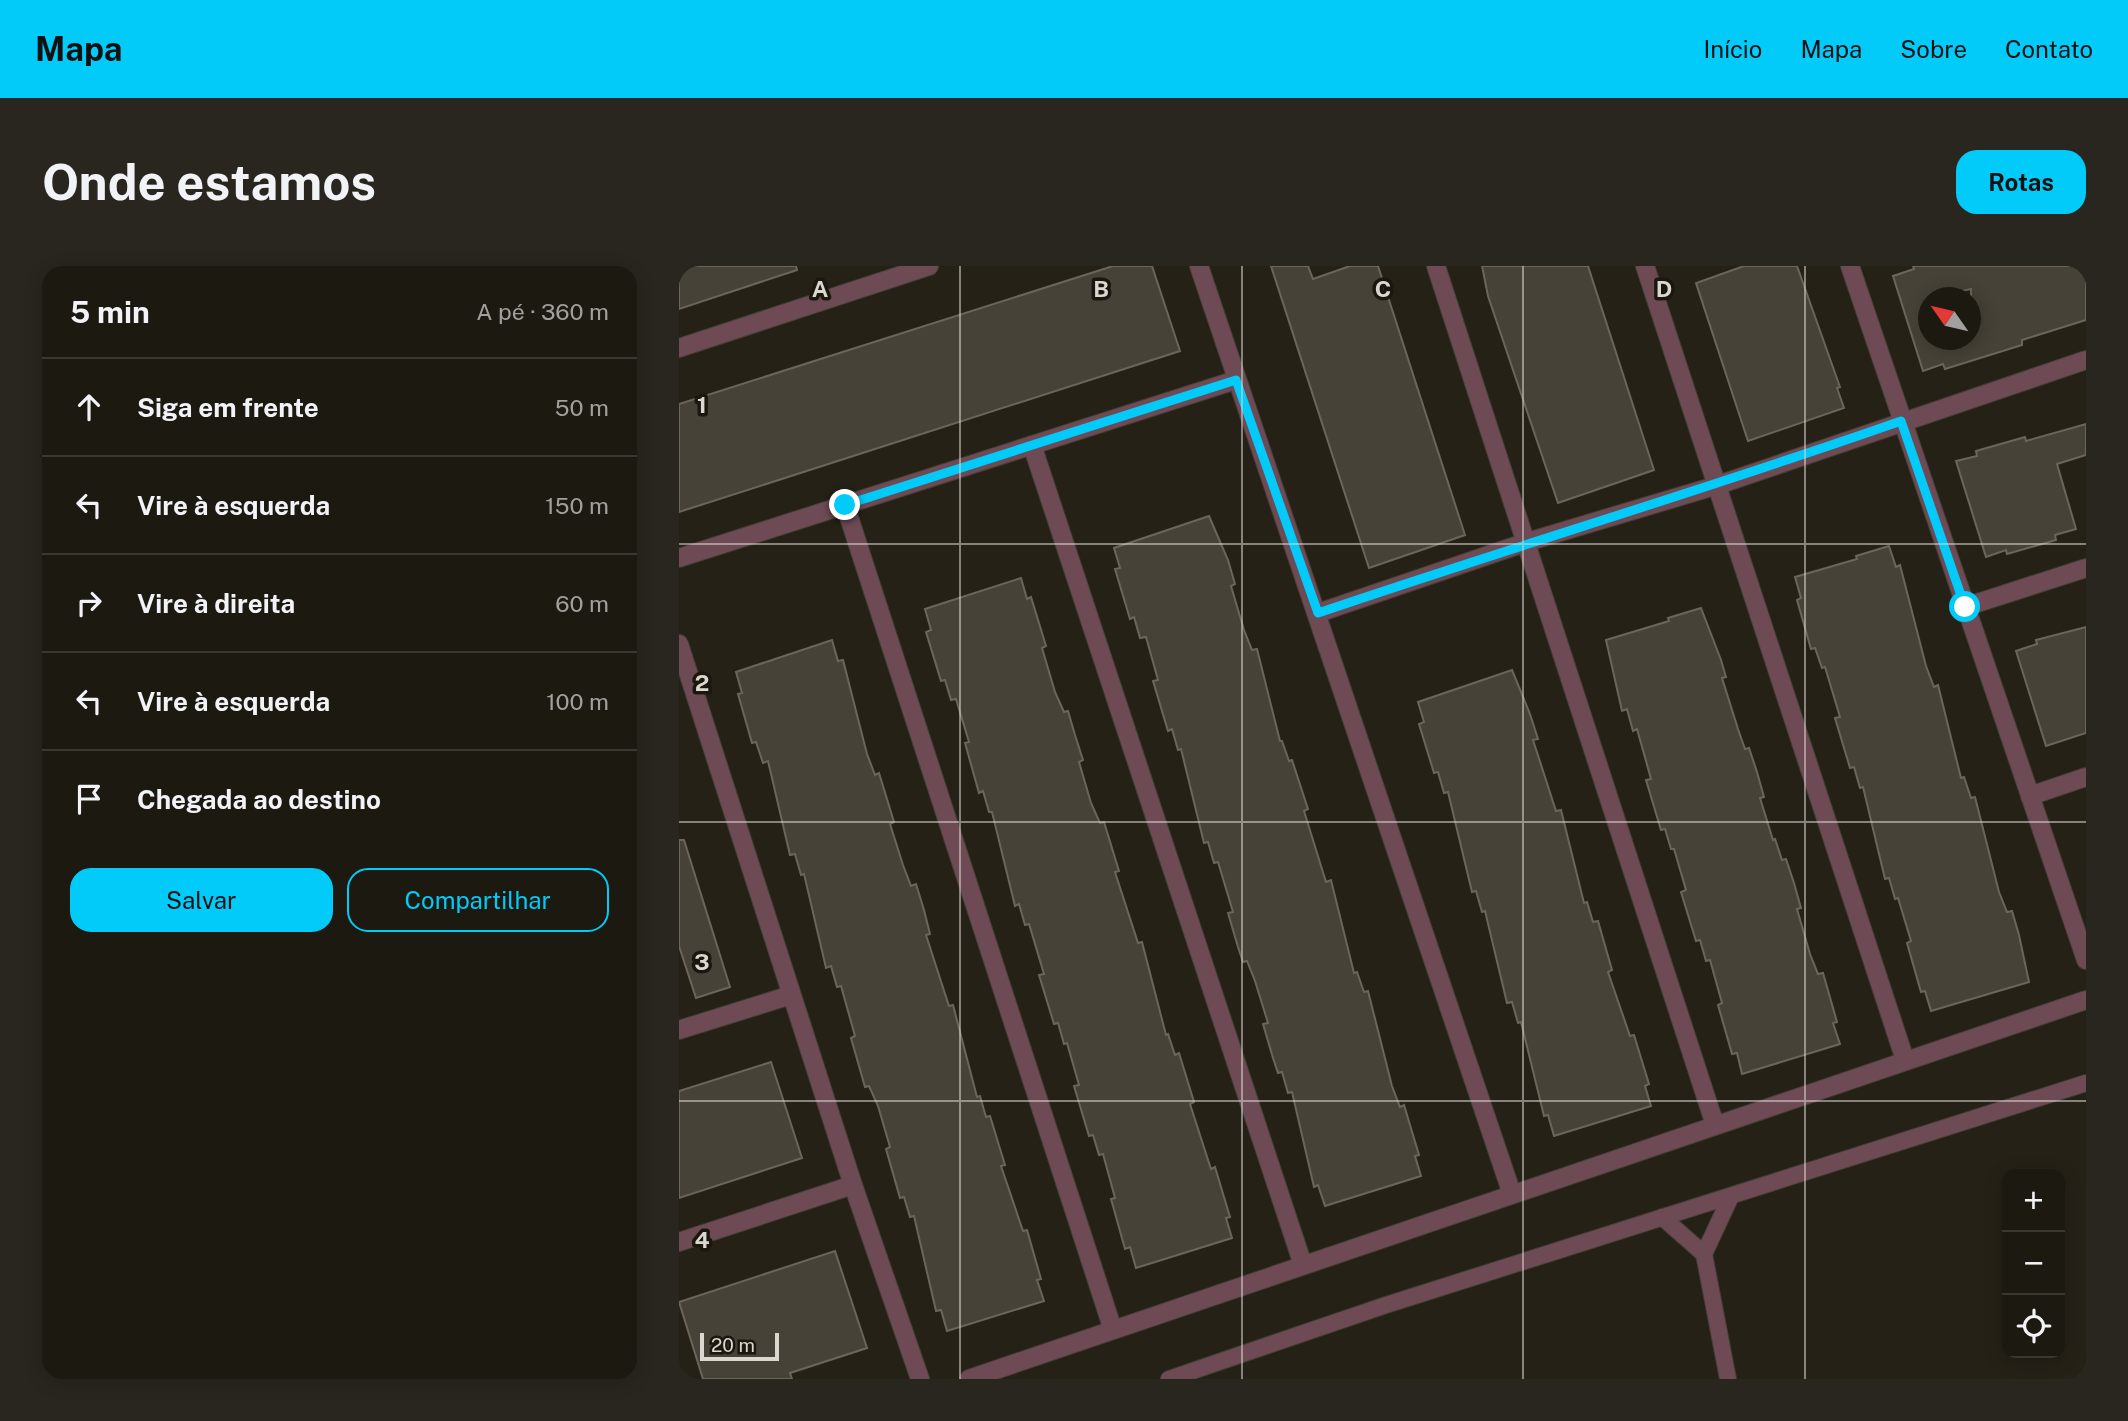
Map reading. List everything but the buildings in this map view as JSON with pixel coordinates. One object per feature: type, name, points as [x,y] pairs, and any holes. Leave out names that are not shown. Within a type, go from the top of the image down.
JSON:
[{"type":"street","points":[[679,348],[929,266]]},
{"type":"street","points":[[1199,266],[1512,1194]]},
{"type":"street","points":[[1436,266],[1715,1125]]},
{"type":"street","points":[[1645,266],[1905,1059]]},
{"type":"street","points":[[1850,266],[2086,960]]},
{"type":"street","points":[[1318,613],[1527,542],[1718,485],[2086,360]]},
{"type":"street","points":[[679,558],[1236,380]]},
{"type":"street","points":[[1032,445],[1303,1265]]},
{"type":"street","points":[[845,505],[1113,1330]]},
{"type":"street","points":[[1965,607],[2086,568]]},
{"type":"street","points":[[679,644],[853,1185],[920,1379]]},
{"type":"street","points":[[2030,796],[2086,777]]},
{"type":"street","points":[[679,1030],[791,995]]},
{"type":"street","points":[[969,1379],[1905,1059],[2086,1000]]},
{"type":"street","points":[[679,1242],[853,1185]]},
{"type":"lane","points":[[1169,1379],[1662,1217],[2086,1083]]},
{"type":"lane","points":[[1728,1379],[1704,1254],[1731,1196]]},
{"type":"lane","points":[[1662,1217],[1704,1254]]},
{"type":"route","points":[[845,505],[1236,380],[1318,613],[1527,542],[1718,485],[1901,421],[1965,607]]}]
